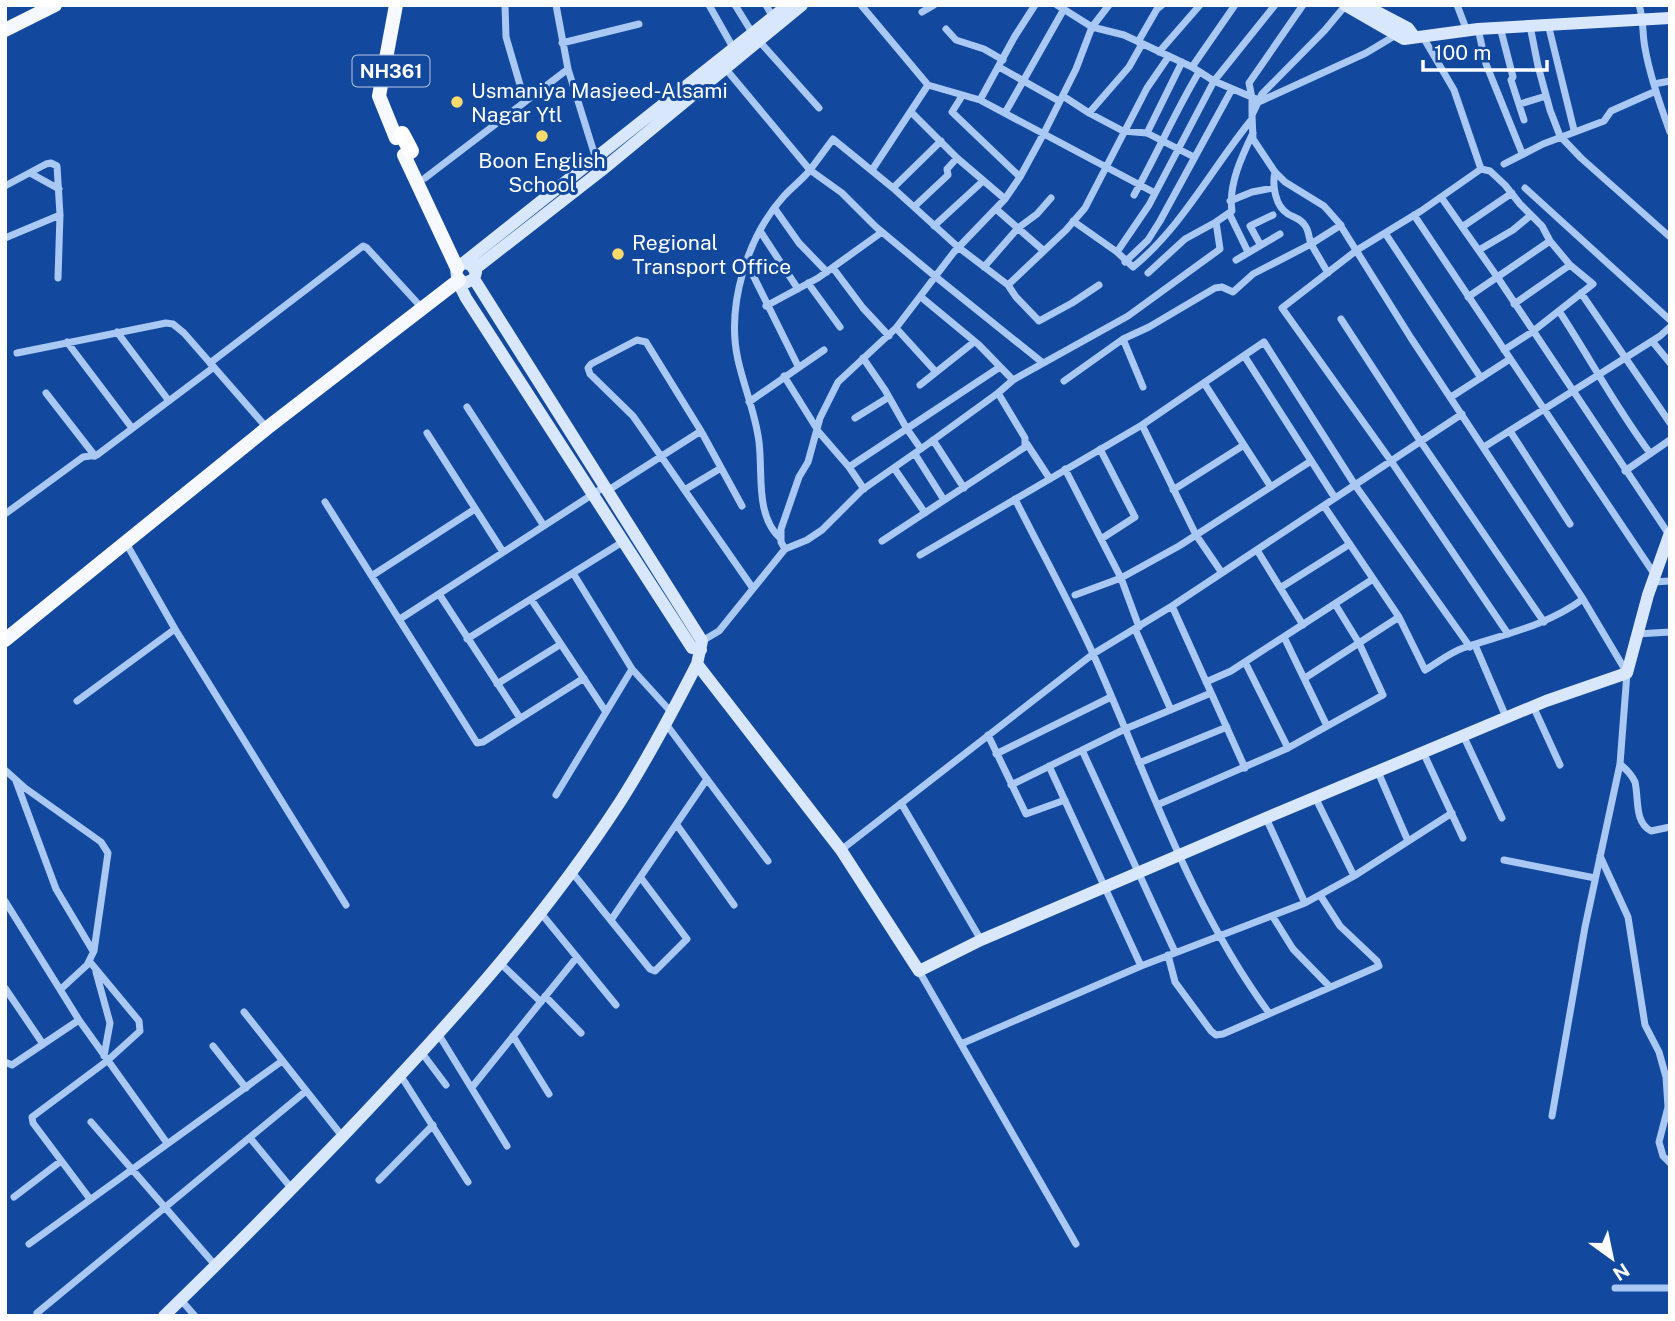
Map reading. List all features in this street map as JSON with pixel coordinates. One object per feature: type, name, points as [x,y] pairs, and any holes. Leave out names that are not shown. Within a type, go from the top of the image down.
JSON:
[{"type":"highway","name":"NH361","points":[[399,136],[408,153]]},
{"type":"main road","points":[[5,21],[38,5]]},
{"type":"main road","points":[[5,30],[55,5]]},
{"type":"main road","points":[[396,5],[379,96],[399,136]]},
{"type":"main road","name":"NH361","points":[[399,136],[387,97],[404,5]]},
{"type":"main road","points":[[5,633],[464,272],[408,153]]},
{"type":"main road","name":"NH361","points":[[408,153],[425,178],[464,272]]},
{"type":"main road","points":[[5,640],[266,427]]},
{"type":"street","points":[[505,5],[506,37],[525,102]]},
{"type":"street","points":[[556,5],[568,69],[599,165]]},
{"type":"street","points":[[709,5],[737,53]]},
{"type":"street","points":[[735,5],[756,38],[819,108]]},
{"type":"street","points":[[766,5],[776,21]]},
{"type":"street","points":[[776,21],[788,5]]},
{"type":"street","points":[[802,5],[776,21],[464,272],[461,288],[692,648],[702,645],[719,631],[785,549],[822,530],[864,489],[1013,380],[1128,316],[1220,249],[1216,222]]},
{"type":"street","points":[[861,5],[928,85],[980,100],[1155,193]]},
{"type":"street","points":[[922,12],[934,5]]},
{"type":"street","points":[[980,100],[1014,36],[1035,5]]},
{"type":"street","points":[[780,538],[779,534],[799,477],[808,462],[817,430],[838,382],[889,336],[958,247],[1005,199],[1044,133],[1092,27],[1109,5]]},
{"type":"street","points":[[1089,113],[1129,67],[1157,9],[1162,5]]},
{"type":"street","points":[[1159,52],[1200,5]]},
{"type":"street","points":[[1134,195],[1163,143],[1195,70],[1235,5]]},
{"type":"street","points":[[1116,252],[1155,193],[1214,81],[1275,5]]},
{"type":"street","points":[[1303,5],[1249,83],[1253,139],[1285,182],[1324,206],[1340,225],[1583,599],[1627,673]]},
{"type":"street","points":[[1073,221],[1133,267],[1149,254],[1189,205],[1252,117],[1262,94],[1325,30],[1345,5],[1404,39],[1548,23],[1670,18]]},
{"type":"street","points":[[1364,5],[1408,28],[1419,37],[1454,90],[1481,169]]},
{"type":"street","points":[[1457,5],[1473,30],[1522,153]]},
{"type":"street","points":[[1639,5],[1644,19],[1644,46],[1670,132]]},
{"type":"street","points":[[1005,113],[1061,7],[1092,27],[1124,35],[1214,81],[1261,101],[1366,53],[1396,35]]},
{"type":"street","points":[[1548,23],[1574,130]]},
{"type":"street","points":[[562,43],[639,24]]},
{"type":"street","points":[[1530,25],[1546,96],[1560,136],[1670,237]]},
{"type":"street","points":[[1500,27],[1513,77],[1511,80],[1524,120]]},
{"type":"street","points":[[946,29],[956,40],[984,49],[1024,80],[1123,131],[1147,133],[1194,157]]},
{"type":"street","points":[[1008,285],[1085,208],[1123,131],[1169,56]]},
{"type":"street","points":[[1147,133],[1181,62]]},
{"type":"street","points":[[722,65],[810,170],[842,193],[882,232],[1043,363]]},
{"type":"street","points":[[425,178],[568,69]]},
{"type":"street","points":[[1504,164],[1560,136],[1604,121],[1611,111],[1670,80]]},
{"type":"street","points":[[872,170],[928,85]]},
{"type":"street","points":[[1125,262],[1148,240],[1232,89]]},
{"type":"street","points":[[962,96],[952,112],[1020,177]]},
{"type":"street","points":[[1520,104],[1546,96]]},
{"type":"street","points":[[911,112],[957,158],[1005,199]]},
{"type":"street","points":[[1147,273],[1185,239],[1232,211],[1230,201],[1242,155],[1253,132]]},
{"type":"street","points":[[785,549],[768,521],[760,489],[759,439],[734,337],[734,311],[751,246],[784,196],[810,170],[833,139],[915,206],[958,247],[1008,285],[1016,298],[1039,321],[1099,285]]},
{"type":"street","points":[[893,188],[941,141]]},
{"type":"street","points":[[915,206],[948,175],[947,169],[957,158]]},
{"type":"street","points":[[5,186],[46,164],[54,164],[58,170],[58,278]]},
{"type":"street","points":[[1504,350],[1532,332],[1593,284],[1570,265],[1550,241],[1542,226],[1512,193],[1490,171],[1481,169],[1357,250],[1282,308],[1391,461],[1508,634]]},
{"type":"street","points":[[1275,172],[1273,188],[1286,213],[1299,219],[1306,227],[1311,244],[1328,273]]},
{"type":"street","points":[[30,173],[59,189]]},
{"type":"street","points":[[934,226],[983,181]]},
{"type":"street","points":[[1230,201],[1252,192],[1273,188]]},
{"type":"street","points":[[1525,188],[1670,320]]},
{"type":"street","points":[[1462,227],[1512,193]]},
{"type":"street","points":[[1441,197],[1669,535],[1627,673],[1620,764],[1595,878],[1552,1116]]},
{"type":"street","points":[[984,267],[1018,228],[1037,214],[1051,198]]},
{"type":"street","points":[[996,208],[1044,251]]},
{"type":"street","points":[[775,209],[799,243],[830,270],[889,336]]},
{"type":"street","points":[[1229,213],[1248,252]]},
{"type":"street","points":[[5,239],[60,215]]},
{"type":"street","points":[[1260,244],[1250,226],[1273,215]]},
{"type":"street","points":[[1414,215],[1654,578],[1670,581]]},
{"type":"street","points":[[1479,250],[1513,230],[1531,215]]},
{"type":"street","points":[[1064,381],[1123,339],[1215,288],[1233,292],[1237,290],[1253,274],[1311,244],[1340,225]]},
{"type":"street","points":[[760,231],[798,289]]},
{"type":"street","points":[[766,306],[830,270],[882,232]]},
{"type":"street","points":[[1385,233],[1481,378]]},
{"type":"street","points":[[1236,260],[1280,234]]},
{"type":"street","points":[[1468,297],[1550,241]]},
{"type":"street","points":[[5,514],[83,457],[95,456],[169,401],[362,247],[368,248],[420,307]]},
{"type":"street","points":[[747,264],[798,366]]},
{"type":"street","points":[[1514,304],[1570,265]]},
{"type":"street","points":[[164,1316],[401,1076],[500,963],[572,871],[620,802],[697,664],[702,645],[636,534],[464,272]]},
{"type":"street","points":[[808,283],[840,327]]},
{"type":"street","points":[[1581,293],[1670,424]]},
{"type":"street","points":[[920,297],[974,342],[1013,380]]},
{"type":"street","points":[[1559,311],[1650,453]]},
{"type":"street","points":[[1341,318],[1421,442],[1544,622]]},
{"type":"street","points":[[17,353],[117,332],[173,324],[179,327],[266,427]]},
{"type":"street","points":[[1484,447],[1626,358],[1670,327]]},
{"type":"street","points":[[896,328],[936,372]]},
{"type":"street","points":[[117,332],[169,401]]},
{"type":"street","points":[[1123,339],[1143,387]]},
{"type":"street","points":[[742,506],[701,431],[644,340],[637,340],[588,368],[590,374],[633,416],[663,456],[752,587]]},
{"type":"street","points":[[1652,341],[1670,363]]},
{"type":"street","points":[[67,342],[132,428]]},
{"type":"street","points":[[920,385],[974,342]]},
{"type":"street","points":[[919,555],[1142,425],[1265,342],[1356,485],[1472,646],[1506,717]]},
{"type":"street","points":[[749,402],[824,350]]},
{"type":"street","points":[[1245,357],[1335,498]]},
{"type":"street","points":[[863,358],[889,397],[944,500]]},
{"type":"street","points":[[1451,397],[1510,359]]},
{"type":"street","points":[[849,467],[1000,367]]},
{"type":"street","points":[[784,376],[817,430],[864,489]]},
{"type":"street","points":[[1204,383],[1271,486]]},
{"type":"street","points":[[46,393],[95,456]]},
{"type":"street","points":[[998,393],[1050,479]]},
{"type":"street","points":[[855,418],[889,397]]},
{"type":"street","points":[[467,407],[544,526]]},
{"type":"street","points":[[841,850],[1093,654],[1172,606],[1462,414]]},
{"type":"street","points":[[1142,425],[1196,535],[1222,573]]},
{"type":"street","points":[[1510,430],[1570,524]]},
{"type":"street","points":[[400,618],[592,495],[663,456],[701,431]]},
{"type":"street","points":[[427,433],[503,552]]},
{"type":"street","points":[[933,440],[964,488]]},
{"type":"street","points":[[1625,471],[1670,440]]},
{"type":"street","points":[[882,541],[1027,444]]},
{"type":"street","points":[[1173,490],[1244,445]]},
{"type":"street","points":[[1100,449],[1135,517],[1101,539]]},
{"type":"street","points":[[1075,595],[1121,578],[1196,535],[1311,461]]},
{"type":"street","points":[[686,489],[721,468]]},
{"type":"street","points":[[894,468],[925,513]]},
{"type":"street","points":[[1065,469],[1121,578],[1137,628],[1171,710]]},
{"type":"street","points":[[1015,499],[1093,654],[1178,855],[1239,972],[1269,1013]]},
{"type":"street","points":[[325,502],[477,743],[483,742],[584,678]]},
{"type":"street","points":[[1324,506],[1399,617],[1424,670],[1460,649],[1544,622],[1583,599]]},
{"type":"street","points":[[373,575],[475,509]]},
{"type":"street","points":[[467,639],[636,534]]},
{"type":"street","points":[[126,543],[175,629],[346,905]]},
{"type":"street","points":[[1280,588],[1350,544]]},
{"type":"street","points":[[1257,550],[1303,625]]},
{"type":"street","points":[[573,573],[632,670],[668,718],[707,779],[768,861]]},
{"type":"street","points":[[1206,682],[1245,662],[1373,579]]},
{"type":"street","points":[[439,594],[520,718]]},
{"type":"street","points":[[531,599],[606,712]]},
{"type":"street","points":[[1157,805],[1288,748],[1383,695],[1359,643],[1335,604]]},
{"type":"street","points":[[1172,606],[1245,768]]},
{"type":"street","points":[[1305,678],[1399,617]]},
{"type":"street","points":[[77,701],[175,629]]},
{"type":"street","points":[[1637,634],[1670,632]]},
{"type":"street","points":[[1284,637],[1327,726]]},
{"type":"street","points":[[497,684],[561,644]]},
{"type":"street","points":[[1245,662],[1288,748]]},
{"type":"street","points":[[697,664],[841,850],[919,971],[1076,1244]]},
{"type":"street","points":[[556,795],[632,670]]},
{"type":"street","points":[[919,971],[981,940],[1463,735],[1532,706],[1627,673]]},
{"type":"street","points":[[1011,785],[1125,729],[1211,693]]},
{"type":"street","points":[[996,754],[1111,697]]},
{"type":"street","points":[[1532,706],[1560,765]]},
{"type":"street","points":[[1139,763],[1227,727]]},
{"type":"street","points":[[988,735],[1026,814],[1065,800]]},
{"type":"street","points":[[1463,735],[1502,818]]},
{"type":"street","points":[[1083,750],[1139,873],[1171,954],[1179,989],[1216,1035],[1379,966],[1340,926],[1320,895]]},
{"type":"street","points":[[1423,752],[1463,838]]},
{"type":"street","points":[[1620,764],[1634,782],[1642,824],[1651,831],[1670,827]]},
{"type":"street","points":[[1049,766],[1141,966]]},
{"type":"street","points":[[5,771],[106,847],[107,861],[92,964],[110,1023],[105,1058]]},
{"type":"street","points":[[1378,772],[1408,841]]},
{"type":"street","points":[[611,920],[707,779]]},
{"type":"street","points":[[16,781],[56,889],[94,951]]},
{"type":"street","points":[[1316,799],[1354,876]]},
{"type":"street","points":[[901,803],[981,940]]},
{"type":"street","points":[[961,1044],[1141,966],[1305,903],[1354,876],[1452,813]]},
{"type":"street","points":[[1266,818],[1305,903]]},
{"type":"street","points":[[677,825],[734,905]]},
{"type":"street","points":[[1600,856],[1628,917],[1645,1025],[1659,1052],[1666,1077],[1668,1107],[1659,1142],[1663,1156],[1670,1163]]},
{"type":"street","points":[[1504,860],[1595,878]]},
{"type":"street","points":[[572,871],[653,971],[686,942],[686,935],[641,878]]},
{"type":"street","points":[[5,901],[79,1020],[167,1143]]},
{"type":"street","points":[[540,912],[616,1005]]},
{"type":"street","points":[[1273,917],[1293,949],[1330,987]]},
{"type":"street","points":[[473,1086],[577,957]]},
{"type":"street","points":[[500,963],[581,1033]]},
{"type":"street","points":[[61,989],[92,964]]},
{"type":"street","points":[[90,1199],[33,1123],[32,1117],[138,1034],[142,1027],[92,964]]},
{"type":"street","points":[[5,988],[43,1044]]},
{"type":"street","points":[[244,1012],[342,1136]]},
{"type":"street","points":[[5,1062],[12,1065],[79,1020]]},
{"type":"street","points":[[439,1035],[473,1086],[507,1146]]},
{"type":"street","points":[[513,1036],[549,1094]]},
{"type":"street","points":[[213,1046],[246,1088]]},
{"type":"street","points":[[422,1053],[446,1085]]},
{"type":"street","points":[[29,1244],[282,1061]]},
{"type":"street","points":[[401,1076],[468,1182]]},
{"type":"street","points":[[37,1313],[306,1091]]},
{"type":"street","points":[[92,1122],[215,1265]]},
{"type":"street","points":[[379,1180],[433,1125]]},
{"type":"street","points":[[250,1138],[292,1189]]},
{"type":"street","points":[[14,1197],[61,1161]]},
{"type":"street","points":[[1615,1288],[1670,1288]]},
{"type":"street","points":[[181,1300],[195,1316]]},
{"type":"place","name":"Usmaniya Masjeed-Alsami Nagar Ytl","points":[[457,102]]},
{"type":"place","name":"Boon English School","points":[[542,136]]},
{"type":"place","name":"Regional Transport Office","points":[[618,254]]}]
